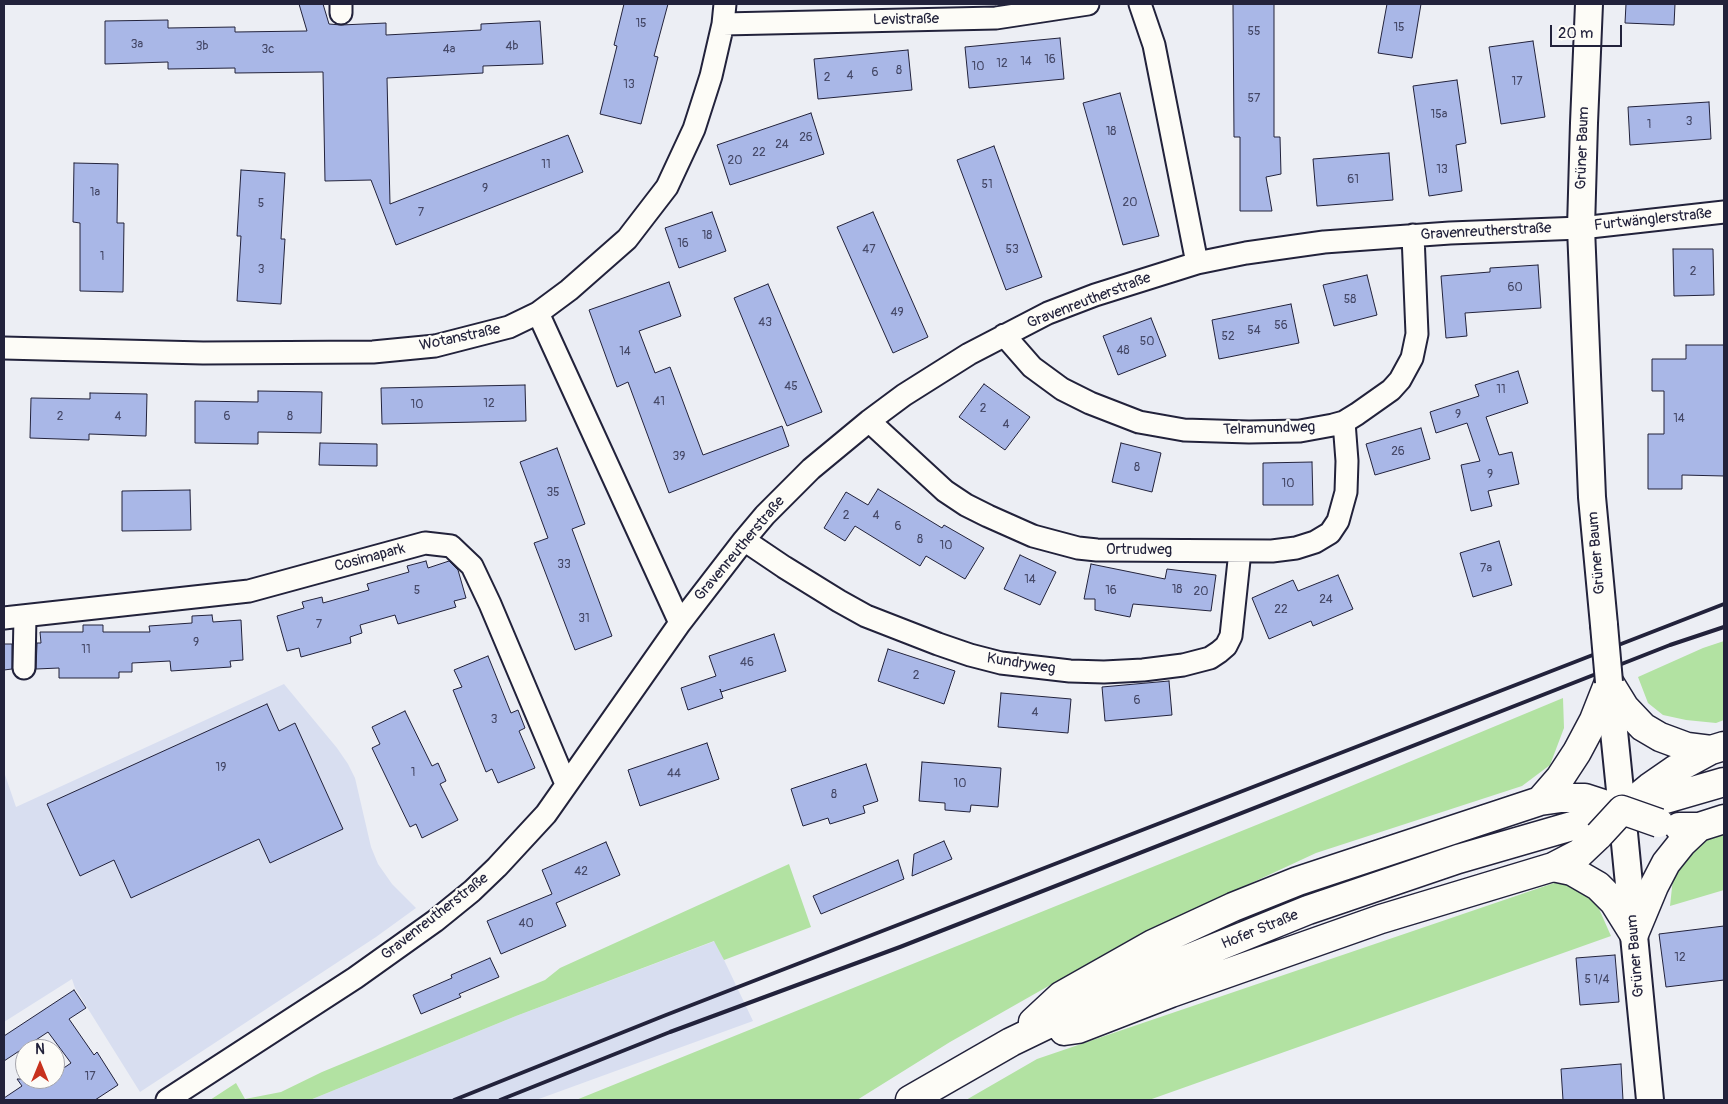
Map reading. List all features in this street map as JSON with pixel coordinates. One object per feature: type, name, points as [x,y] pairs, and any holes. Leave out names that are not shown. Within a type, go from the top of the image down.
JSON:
[{"type":"main road","points":[[1609,682],[1625,708],[1643,727],[1660,737],[1687,748],[1718,748]]},
{"type":"main road","points":[[1540,801],[1560,778],[1577,752],[1594,720],[1609,682]]},
{"type":"main road","points":[[1012,1042],[1078,1029],[1171,993],[1337,934],[1553,867],[1580,853],[1650,787],[1676,769],[1718,748]]},
{"type":"main road","name":"Hofer Straße","points":[[910,1100],[1012,1042],[1163,969],[1308,910],[1458,859],[1619,815],[1724,782]]},
{"type":"main road","points":[[1012,1042],[1061,996],[1153,944],[1233,907],[1308,878],[1540,801],[1561,798],[1585,798],[1619,815],[1678,827],[1699,827],[1724,819]]},
{"type":"main road","points":[[1634,934],[1666,863],[1682,843],[1699,827]]},
{"type":"main road","points":[[1553,867],[1572,871],[1598,886],[1614,902],[1634,934]]},
{"type":"street","name":"Levistraße","points":[[724,14],[996,18],[1088,4]]},
{"type":"street","points":[[1140,4],[1154,46],[1197,263]]},
{"type":"street","name":"Grüner Baum","points":[[1590,4],[1581,228],[1592,497],[1619,815],[1634,934],[1650,1100]]},
{"type":"street","name":"Wotanstraße","points":[[4,348],[203,353],[373,352],[435,346],[509,327],[538,313],[570,290],[627,239],[667,187],[694,129],[711,76],[724,14]]},
{"type":"street","name":"Furtwänglerstraße","points":[[1581,228],[1724,212]]},
{"type":"street","name":"Gravenreutherstraße","points":[[167,1100],[354,978],[434,921],[472,891],[497,868],[546,814],[680,623],[744,540],[810,469],[869,421],[940,371],[1048,313],[1095,295],[1197,263],[1291,246],[1413,235],[1581,228]]},
{"type":"street","name":"Telramundweg","points":[[1004,335],[1032,367],[1062,389],[1090,404],[1139,422],[1184,430],[1249,432],[1300,431],[1322,428],[1344,422],[1391,390],[1400,380],[1412,358],[1417,334],[1413,235]]},
{"type":"street","points":[[538,313],[680,623]]},
{"type":"street","name":"Ortrudweg","points":[[869,421],[945,491],[966,505],[1033,536],[1078,548],[1097,550],[1240,551],[1272,551],[1296,548],[1316,542],[1330,533],[1338,522],[1346,492],[1347,461],[1344,422]]},
{"type":"street","name":"Kundryweg","points":[[744,540],[839,601],[874,619],[938,644],[1001,663],[1070,671],[1104,672],[1183,665],[1210,658],[1226,646],[1230,636],[1240,551]]},
{"type":"street","name":"Cosimapark","points":[[4,618],[249,591],[426,543],[451,546],[472,566],[566,784]]},
{"type":"street","points":[[24,668],[25,616]]},
{"type":"shaded area","points":[[284,684],[348,764],[355,778],[371,847],[378,864],[392,884],[416,908],[376,937],[140,1092],[75,988],[72,979],[4,1022],[4,772],[16,807]]},
{"type":"shaded area","points":[[715,941],[753,1021],[536,1100],[310,1100],[516,1016]]},
{"type":"green space","points":[[1724,641],[1724,720],[1716,723],[1686,720],[1663,715],[1648,703],[1638,677],[1703,648]]},
{"type":"green space","points":[[1563,698],[1564,728],[1550,765],[1522,786],[1316,853],[1133,938],[950,1042],[857,1100],[576,1100],[1291,811]]},
{"type":"green space","points":[[1724,832],[1724,890],[1670,906],[1673,878],[1687,852],[1707,837]]},
{"type":"green space","points":[[789,864],[811,927],[724,960],[714,941],[516,1016],[310,1100],[210,1100],[236,1083],[245,1099],[281,1092],[322,1072],[545,980],[560,968]]},
{"type":"green space","points":[[1554,883],[1576,886],[1596,902],[1611,936],[1149,1100],[966,1100],[1037,1059]]},
{"type":"building","points":[[299,4],[323,4],[329,24],[386,23],[386,35],[481,30],[481,24],[540,21],[543,64],[483,66],[483,73],[387,78],[390,204],[568,135],[583,172],[396,245],[371,180],[325,181],[323,72],[235,73],[235,68],[168,69],[168,62],[105,64],[105,21],[168,20],[168,28],[235,27],[235,32],[307,31]]},
{"type":"building","points":[[624,4],[668,4],[654,56],[658,57],[641,124],[600,114],[617,46],[614,45]]},
{"type":"building","points":[[1233,4],[1274,4],[1274,137],[1280,137],[1281,174],[1266,177],[1272,211],[1240,211],[1240,137],[1234,137]]},
{"type":"building","points":[[1387,4],[1421,4],[1412,58],[1378,53]]},
{"type":"building","points":[[1626,4],[1675,4],[1674,25],[1625,23]]},
{"type":"building","points":[[1060,38],[1064,79],[969,88],[965,47]]},
{"type":"building","points":[[1533,41],[1545,117],[1501,124],[1489,47]]},
{"type":"building","points":[[908,50],[912,90],[818,99],[814,59]]},
{"type":"building","points":[[1457,80],[1466,143],[1456,145],[1462,191],[1429,196],[1413,86]]},
{"type":"building","points":[[1120,93],[1159,236],[1123,245],[1083,103]]},
{"type":"building","points":[[1709,102],[1711,139],[1630,145],[1628,107]]},
{"type":"building","points":[[811,113],[824,154],[730,185],[717,145]]},
{"type":"building","points":[[994,146],[1042,277],[1006,290],[957,160]]},
{"type":"building","points":[[1389,153],[1393,200],[1317,206],[1313,159]]},
{"type":"building","points":[[74,163],[118,164],[117,223],[124,223],[123,292],[80,291],[80,223],[73,222]]},
{"type":"building","points":[[241,170],[285,173],[281,239],[285,239],[281,304],[237,301],[241,236],[237,236]]},
{"type":"building","points":[[712,212],[726,251],[679,268],[665,228]]},
{"type":"building","points":[[873,212],[928,337],[893,353],[837,227]]},
{"type":"building","points":[[1673,249],[1713,249],[1714,295],[1674,296]]},
{"type":"building","points":[[1538,265],[1541,308],[1465,313],[1467,336],[1446,338],[1441,276],[1490,272],[1490,268]]},
{"type":"building","points":[[1367,275],[1377,315],[1334,326],[1323,285]]},
{"type":"building","points":[[669,282],[681,316],[639,331],[655,373],[670,367],[703,455],[782,426],[789,446],[669,493],[628,382],[617,387],[589,310]]},
{"type":"building","points":[[768,284],[822,412],[787,426],[734,298]]},
{"type":"building","points":[[1291,304],[1299,343],[1219,359],[1212,320]]},
{"type":"building","points":[[1151,318],[1166,356],[1118,375],[1103,336]]},
{"type":"building","points":[[1686,345],[1724,345],[1724,476],[1682,475],[1682,489],[1648,489],[1648,434],[1664,434],[1664,391],[1652,391],[1652,359],[1686,359]]},
{"type":"building","points":[[1518,371],[1528,403],[1486,417],[1499,455],[1512,452],[1519,484],[1488,491],[1492,506],[1471,511],[1461,465],[1480,461],[1467,423],[1436,433],[1430,412],[1479,396],[1475,385]]},
{"type":"building","points":[[984,384],[1030,417],[1005,450],[959,417]]},
{"type":"building","points":[[525,385],[526,421],[382,424],[381,388]]},
{"type":"building","points":[[258,391],[322,392],[321,433],[258,432],[258,444],[195,443],[195,401],[258,402]]},
{"type":"building","points":[[90,393],[147,394],[146,436],[89,434],[89,440],[30,438],[31,398],[90,399]]},
{"type":"building","points":[[1421,428],[1430,459],[1375,475],[1366,444]]},
{"type":"building","points":[[320,443],[377,444],[377,466],[319,465]]},
{"type":"building","points":[[1121,443],[1161,453],[1152,492],[1112,482]]},
{"type":"building","points":[[557,448],[585,524],[572,529],[612,636],[575,650],[534,543],[548,538],[520,462]]},
{"type":"building","points":[[1312,462],[1313,505],[1263,505],[1263,463]]},
{"type":"building","points":[[878,489],[942,528],[944,525],[984,548],[965,579],[926,556],[920,566],[855,526],[845,541],[824,528],[846,492],[868,505]]},
{"type":"building","points":[[190,490],[191,530],[122,531],[122,491]]},
{"type":"building","points":[[1499,541],[1512,585],[1473,597],[1460,553]]},
{"type":"building","points":[[1020,555],[1056,572],[1040,605],[1004,589]]},
{"type":"building","points":[[426,561],[428,568],[449,561],[458,570],[466,598],[454,601],[456,607],[398,624],[395,615],[360,625],[362,633],[350,637],[351,643],[301,657],[299,648],[287,651],[277,616],[304,608],[302,602],[322,597],[323,603],[369,590],[367,584],[409,572],[407,566]]},
{"type":"building","points":[[1091,564],[1165,579],[1167,569],[1216,575],[1211,611],[1133,604],[1130,617],[1095,610],[1095,599],[1084,599]]},
{"type":"building","points":[[1338,575],[1353,609],[1313,626],[1311,621],[1269,639],[1252,598],[1293,580],[1298,591]]},
{"type":"building","points":[[212,615],[213,622],[241,620],[243,660],[230,661],[231,667],[171,671],[170,661],[132,663],[132,672],[119,672],[119,678],[59,678],[59,668],[36,669],[37,643],[41,643],[40,632],[83,632],[83,625],[103,625],[103,632],[150,632],[149,626],[192,623],[192,616]]},
{"type":"building","points":[[774,634],[786,671],[721,692],[723,698],[688,710],[681,688],[716,676],[709,656]]},
{"type":"building","points":[[4,644],[12,644],[12,669],[4,670]]},
{"type":"building","points":[[888,649],[955,671],[944,704],[878,681]]},
{"type":"building","points":[[488,656],[511,713],[518,710],[525,728],[519,731],[535,768],[498,783],[492,769],[486,772],[453,690],[462,687],[454,670]]},
{"type":"building","points":[[1169,681],[1172,715],[1105,721],[1102,687]]},
{"type":"building","points":[[1001,693],[1071,699],[1068,733],[998,727]]},
{"type":"building","points":[[267,704],[279,731],[295,723],[343,829],[270,863],[259,839],[131,898],[114,860],[80,876],[47,804]]},
{"type":"building","points":[[405,711],[432,766],[438,763],[446,781],[440,784],[458,820],[422,838],[416,824],[410,827],[372,748],[380,744],[372,727]]},
{"type":"building","points":[[707,743],[719,779],[640,806],[628,770]]},
{"type":"building","points":[[922,762],[1001,768],[998,807],[971,805],[970,812],[945,810],[945,803],[919,801]]},
{"type":"building","points":[[866,764],[878,801],[863,806],[865,813],[830,824],[828,818],[803,826],[791,789]]},
{"type":"building","points":[[944,841],[952,859],[912,876],[914,854]]},
{"type":"building","points":[[606,842],[620,875],[556,903],[566,926],[501,954],[487,921],[552,894],[542,870]]},
{"type":"building","points":[[898,860],[904,879],[821,914],[813,896]]},
{"type":"building","points":[[1724,926],[1724,980],[1666,987],[1659,934]]},
{"type":"building","points":[[1615,955],[1619,1002],[1580,1005],[1576,958]]},
{"type":"building","points":[[490,958],[499,977],[459,994],[461,997],[421,1014],[413,995],[452,978],[451,975]]},
{"type":"building","points":[[74,990],[86,1008],[69,1019],[94,1055],[97,1052],[118,1085],[95,1100],[4,1100],[4,1098],[18,1089],[65,1089],[65,1067],[71,1063],[65,1055],[65,1039],[53,1039],[48,1032],[37,1039],[15,1039],[15,1054],[4,1061],[4,1036]]},
{"type":"building","points":[[1621,1064],[1623,1100],[1563,1100],[1561,1069]]},
{"type":"railway","points":[[454,1100],[666,1015],[1724,604]]},
{"type":"railway","points":[[500,1100],[670,1032],[900,947],[1670,645],[1724,627]]}]
